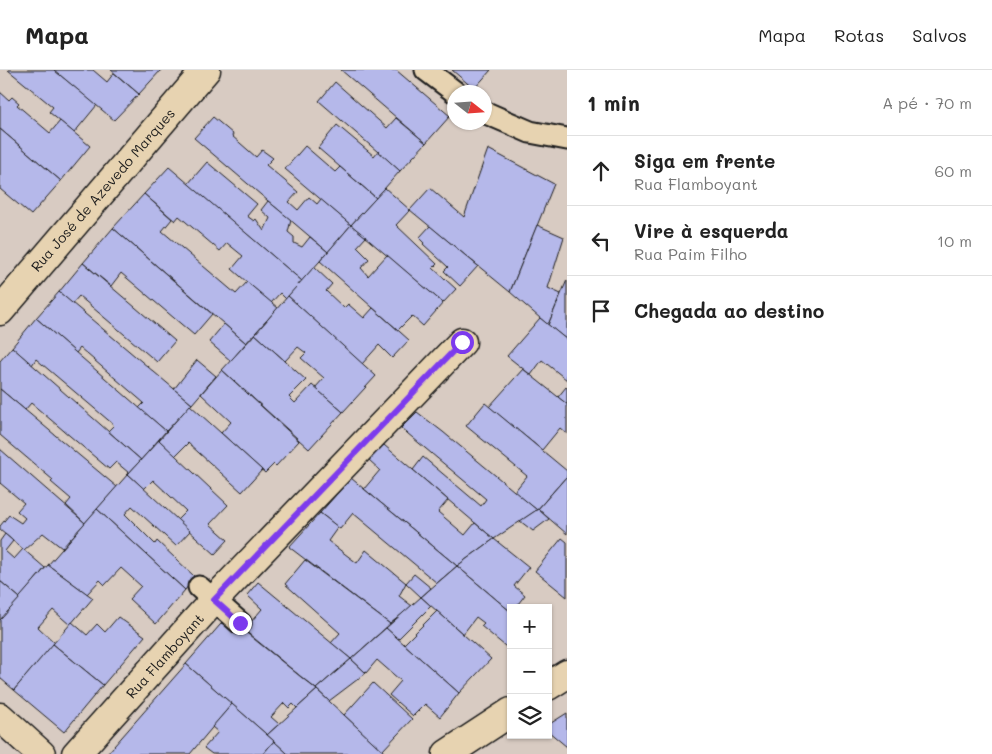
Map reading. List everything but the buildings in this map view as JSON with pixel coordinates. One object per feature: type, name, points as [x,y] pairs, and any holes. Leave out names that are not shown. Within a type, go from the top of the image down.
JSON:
[{"type":"street","name":"Rua José de Azevedo Marques","points":[[0,311],[206,70]]},
{"type":"street","name":"Rua Flamboyant","points":[[76,754],[207,594],[462,342]]},
{"type":"street","points":[[552,683],[567,674]]},
{"type":"street","points":[[447,754],[507,715]]},
{"type":"street","points":[[0,717],[41,754]]},
{"type":"lane","points":[[426,70],[447,86]]},
{"type":"lane","points":[[492,115],[530,132],[567,139]]},
{"type":"lane","points":[[207,594],[240,623]]},
{"type":"route","points":[[240,623],[214,600],[462,342]]}]
